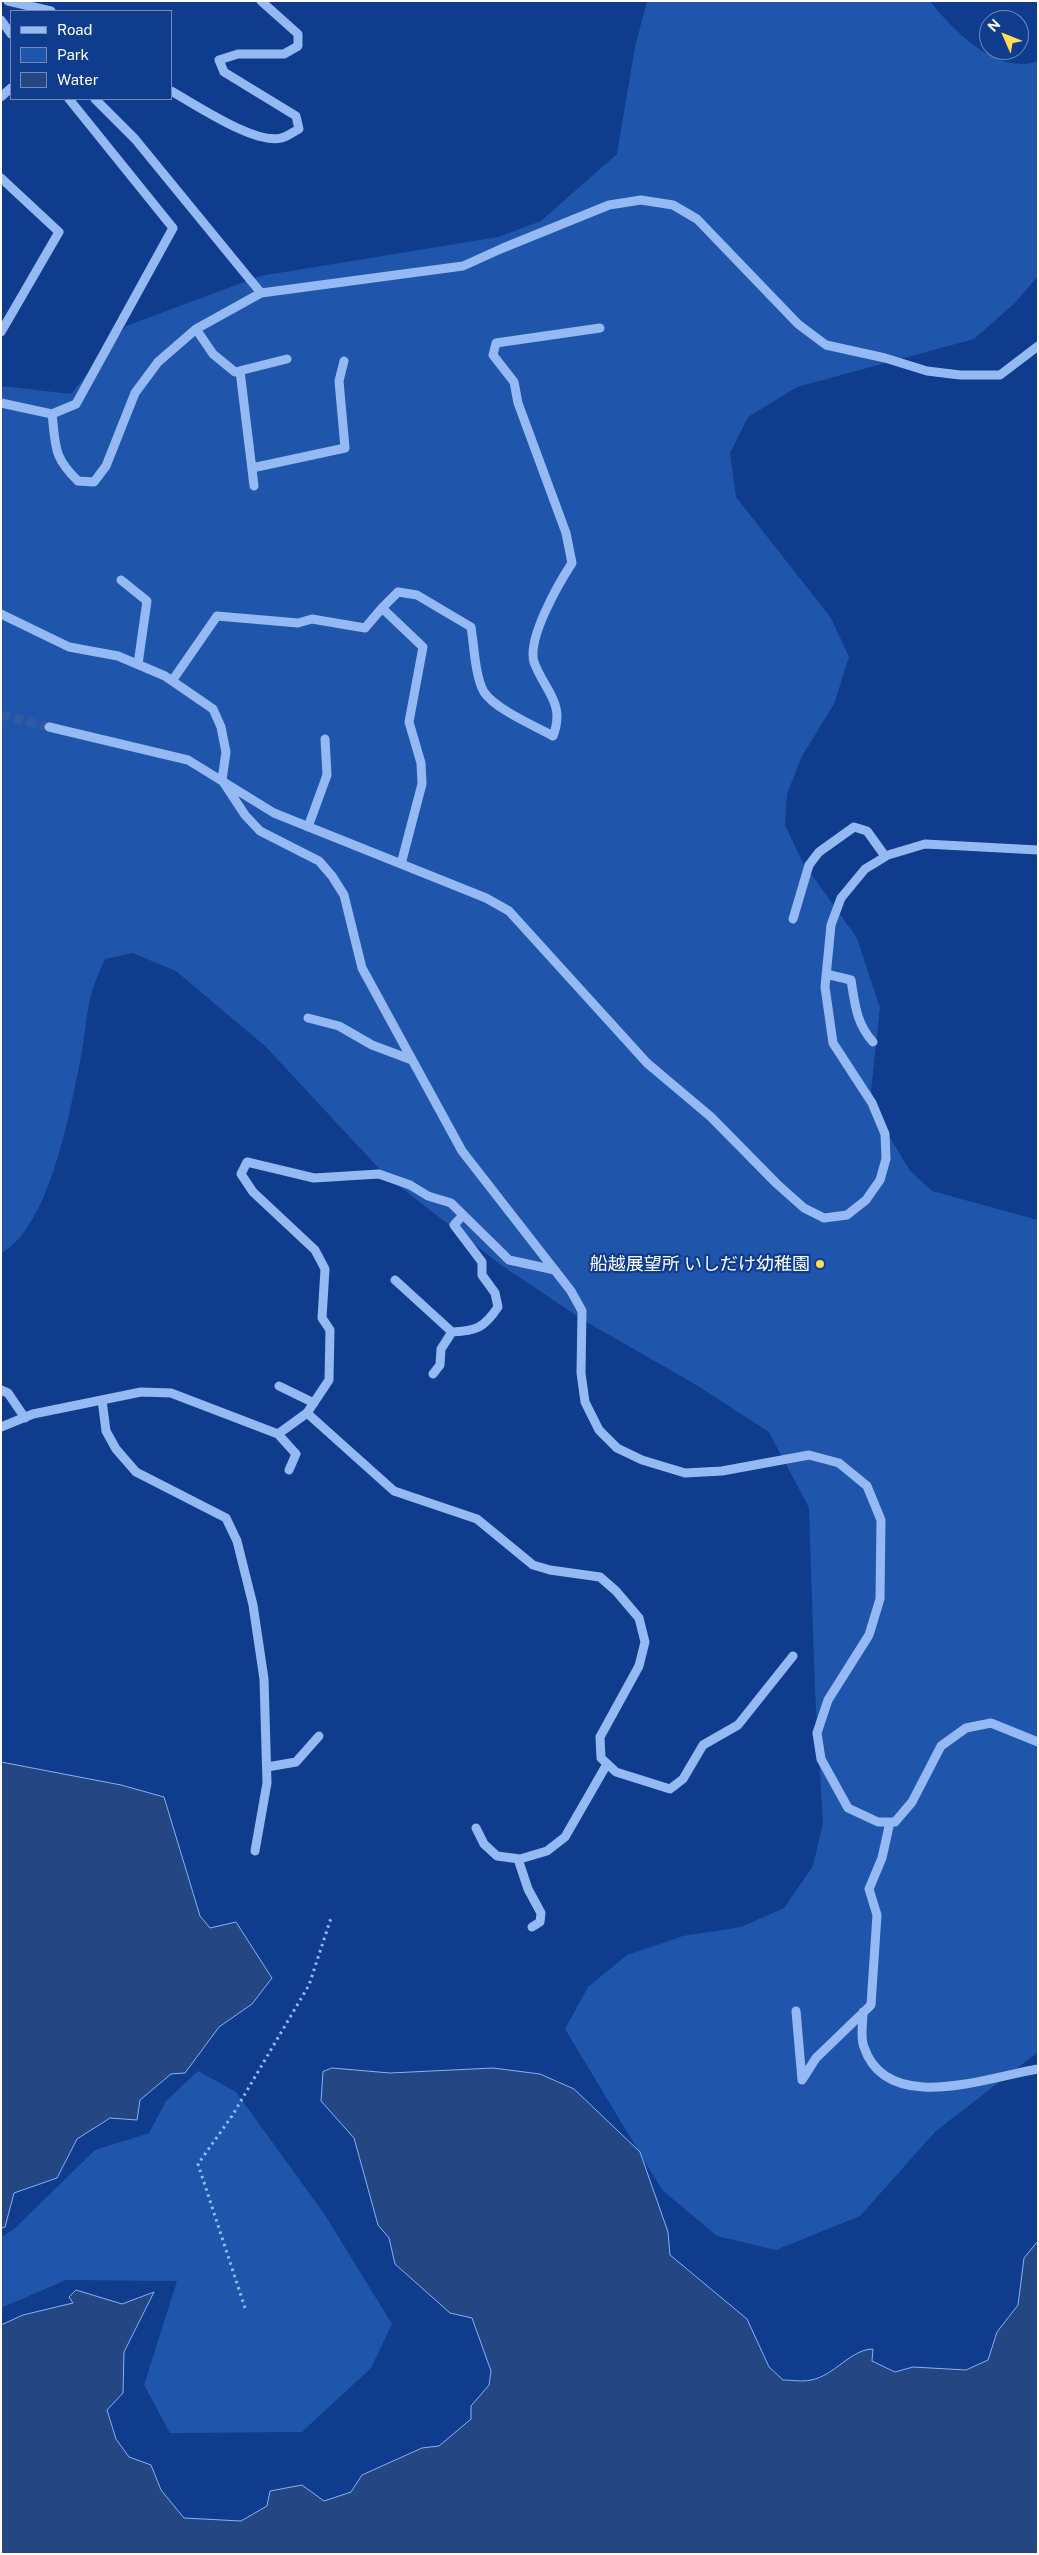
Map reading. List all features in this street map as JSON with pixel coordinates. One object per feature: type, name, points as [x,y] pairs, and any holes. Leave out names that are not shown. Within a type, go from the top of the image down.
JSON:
[{"type":"street","points":[[8,1],[47,10]]},
{"type":"street","points":[[172,92],[246,132],[268,139],[282,138],[298,129],[296,116],[224,72],[219,60],[238,54],[284,54],[298,46],[298,34],[261,1]]},
{"type":"street","points":[[1,20],[10,32]]},
{"type":"street","points":[[1,403],[52,414],[76,404],[173,228],[69,100]]},
{"type":"street","points":[[96,100],[135,140],[261,293]]},
{"type":"street","points":[[1,178],[58,232],[1,332]]},
{"type":"street","points":[[52,414],[56,447],[62,466],[78,481],[94,482],[106,466],[135,393],[158,362],[196,329],[261,293],[463,266],[608,205],[641,200],[673,205],[697,219],[798,324],[826,345],[885,358],[928,371],[960,376],[1000,375],[1038,346]]},
{"type":"street","points":[[172,681],[217,616],[298,623],[312,619],[365,628],[398,592],[418,595],[471,627],[477,668],[484,692],[501,706],[553,736],[558,723],[554,699],[534,660],[536,633],[559,583],[572,563],[566,533],[518,403],[514,382],[493,355],[496,343],[600,328]]},
{"type":"street","points":[[196,329],[212,354],[235,372],[287,359]]},
{"type":"street","points":[[252,468],[345,448],[339,381],[344,361]]},
{"type":"street","points":[[240,371],[254,486]]},
{"type":"street","points":[[120,580],[146,601],[138,664]]},
{"type":"street","points":[[382,608],[423,647],[409,722],[421,763],[422,784],[401,864]]},
{"type":"street","points":[[1,614],[69,647],[118,656],[138,664],[172,681],[212,709],[222,727],[226,752],[222,780],[245,815],[260,831],[319,861],[332,876],[344,895],[362,968],[462,1151],[571,1291],[582,1311],[581,1373],[585,1402],[599,1430],[618,1448],[642,1460],[685,1473],[722,1471],[809,1455],[839,1463],[867,1486],[882,1520],[880,1599],[869,1636],[828,1700],[816,1733],[821,1759],[848,1808],[878,1822],[896,1822],[912,1802],[941,1746],[966,1728],[990,1724],[1038,1742]]},
{"type":"street","points":[[49,727],[188,760],[274,813],[486,898],[509,911],[647,1063],[711,1117],[777,1184],[804,1208],[824,1218],[847,1215],[866,1200],[880,1180],[886,1160],[885,1134],[872,1103],[833,1043],[825,987],[830,925],[841,898],[865,869],[885,856],[925,844],[1038,850]]},
{"type":"street","points":[[308,826],[327,776],[325,738]]},
{"type":"street","points":[[793,918],[809,865],[819,852],[854,827],[867,831],[885,856]]},
{"type":"street","points":[[826,974],[851,980],[857,1018],[864,1032],[873,1042]]},
{"type":"street","points":[[308,1018],[339,1026],[372,1045],[412,1060]]},
{"type":"street","points":[[278,1434],[307,1413],[329,1380],[330,1330],[322,1318],[325,1269],[315,1250],[253,1192],[241,1174],[247,1162],[314,1178],[379,1174],[410,1185],[428,1196],[451,1203],[509,1260],[555,1270]]},
{"type":"street","points":[[395,1280],[452,1332],[473,1331],[489,1320],[498,1307],[495,1293],[482,1274],[482,1262],[454,1225],[463,1216]]},
{"type":"street","points":[[433,1374],[440,1365],[441,1348],[452,1332]]},
{"type":"street","points":[[279,1386],[314,1403]]},
{"type":"street","points":[[1,1390],[8,1393],[24,1418]]},
{"type":"street","points":[[1,1427],[24,1418],[141,1392],[171,1393],[278,1434],[296,1454],[289,1470]]},
{"type":"street","points":[[102,1400],[106,1431],[116,1449],[136,1472],[226,1518],[237,1541],[253,1605],[264,1679],[267,1783],[255,1851]]},
{"type":"street","points":[[307,1413],[394,1490],[477,1519],[533,1565],[550,1570],[600,1577],[627,1604],[639,1618],[646,1642],[639,1666],[600,1737],[601,1758],[616,1772],[670,1789],[684,1779],[703,1745],[738,1725],[793,1656]]},
{"type":"street","points":[[267,1767],[296,1762],[318,1736]]},
{"type":"street","points":[[476,1828],[484,1844],[497,1856],[518,1859],[547,1851],[564,1837],[607,1764]]},
{"type":"street","points":[[796,2011],[802,2080],[816,2058],[871,2005],[877,1939],[877,1915],[870,1889],[882,1858],[890,1822]]},
{"type":"street","points":[[518,1859],[528,1889],[541,1913],[540,1922],[532,1927]]},
{"type":"street","points":[[863,2012],[863,2046],[875,2067],[899,2084],[951,2087],[1038,2069]]},
{"type":"path","points":[[245,2308],[198,2164],[232,2116],[309,1985],[331,1918]]},
{"type":"green space","points":[[647,1],[930,1],[959,33],[979,49],[979,60],[1002,60],[1024,64],[1038,61],[1038,276],[1015,303],[974,339],[797,387],[748,417],[730,453],[736,497],[831,618],[849,657],[834,704],[802,756],[787,794],[785,825],[802,861],[857,938],[880,1008],[871,1090],[880,1121],[910,1171],[932,1191],[1038,1220],[1038,2052],[936,2131],[860,2216],[776,2250],[717,2236],[662,2190],[565,2029],[588,1987],[627,1955],[683,1936],[741,1927],[784,1908],[813,1866],[823,1822],[815,1691],[809,1508],[769,1432],[693,1383],[583,1320],[501,1265],[386,1176],[266,1047],[176,971],[132,953],[105,959],[91,995],[71,1105],[56,1164],[33,1219],[18,1239],[1,1253],[1,386],[71,394],[126,326],[260,276],[498,237],[541,221],[617,154],[635,47]]},
{"type":"green space","points":[[198,2071],[236,2092],[325,2215],[392,2324],[371,2368],[302,2432],[170,2433],[144,2385],[177,2281],[66,2280],[1,2308],[1,2237],[14,2229],[95,2150],[149,2133],[166,2101]]},
{"type":"water","points":[[1,1762],[121,1785],[164,1797],[200,1916],[210,1928],[236,1922],[272,1978],[252,2004],[219,2027],[185,2073],[171,2074],[140,2100],[137,2120],[110,2118],[77,2139],[57,2178],[14,2193],[5,2227],[1,2228]]},
{"type":"water","points":[[332,2068],[390,2073],[493,2068],[540,2074],[574,2089],[640,2152],[668,2232],[670,2255],[747,2319],[769,2367],[783,2380],[804,2381],[819,2378],[857,2353],[873,2349],[872,2361],[895,2372],[913,2367],[966,2370],[988,2360],[997,2332],[1018,2305],[1024,2258],[1038,2241],[1038,2554],[1,2554],[1,2325],[23,2315],[73,2303],[69,2297],[76,2290],[122,2304],[154,2292],[124,2352],[123,2393],[107,2410],[116,2439],[129,2457],[151,2465],[161,2490],[184,2518],[241,2521],[267,2506],[270,2491],[302,2485],[324,2501],[351,2492],[362,2475],[422,2448],[439,2446],[471,2419],[471,2406],[489,2385],[491,2371],[472,2318],[450,2313],[395,2264],[389,2238],[378,2225],[354,2138],[321,2101],[323,2072]]},
{"type":"tunnel","points":[[1,715],[49,727]]},
{"type":"place","name":"船越展望所 いしだけ幼稚園","points":[[820,1264]]}]
